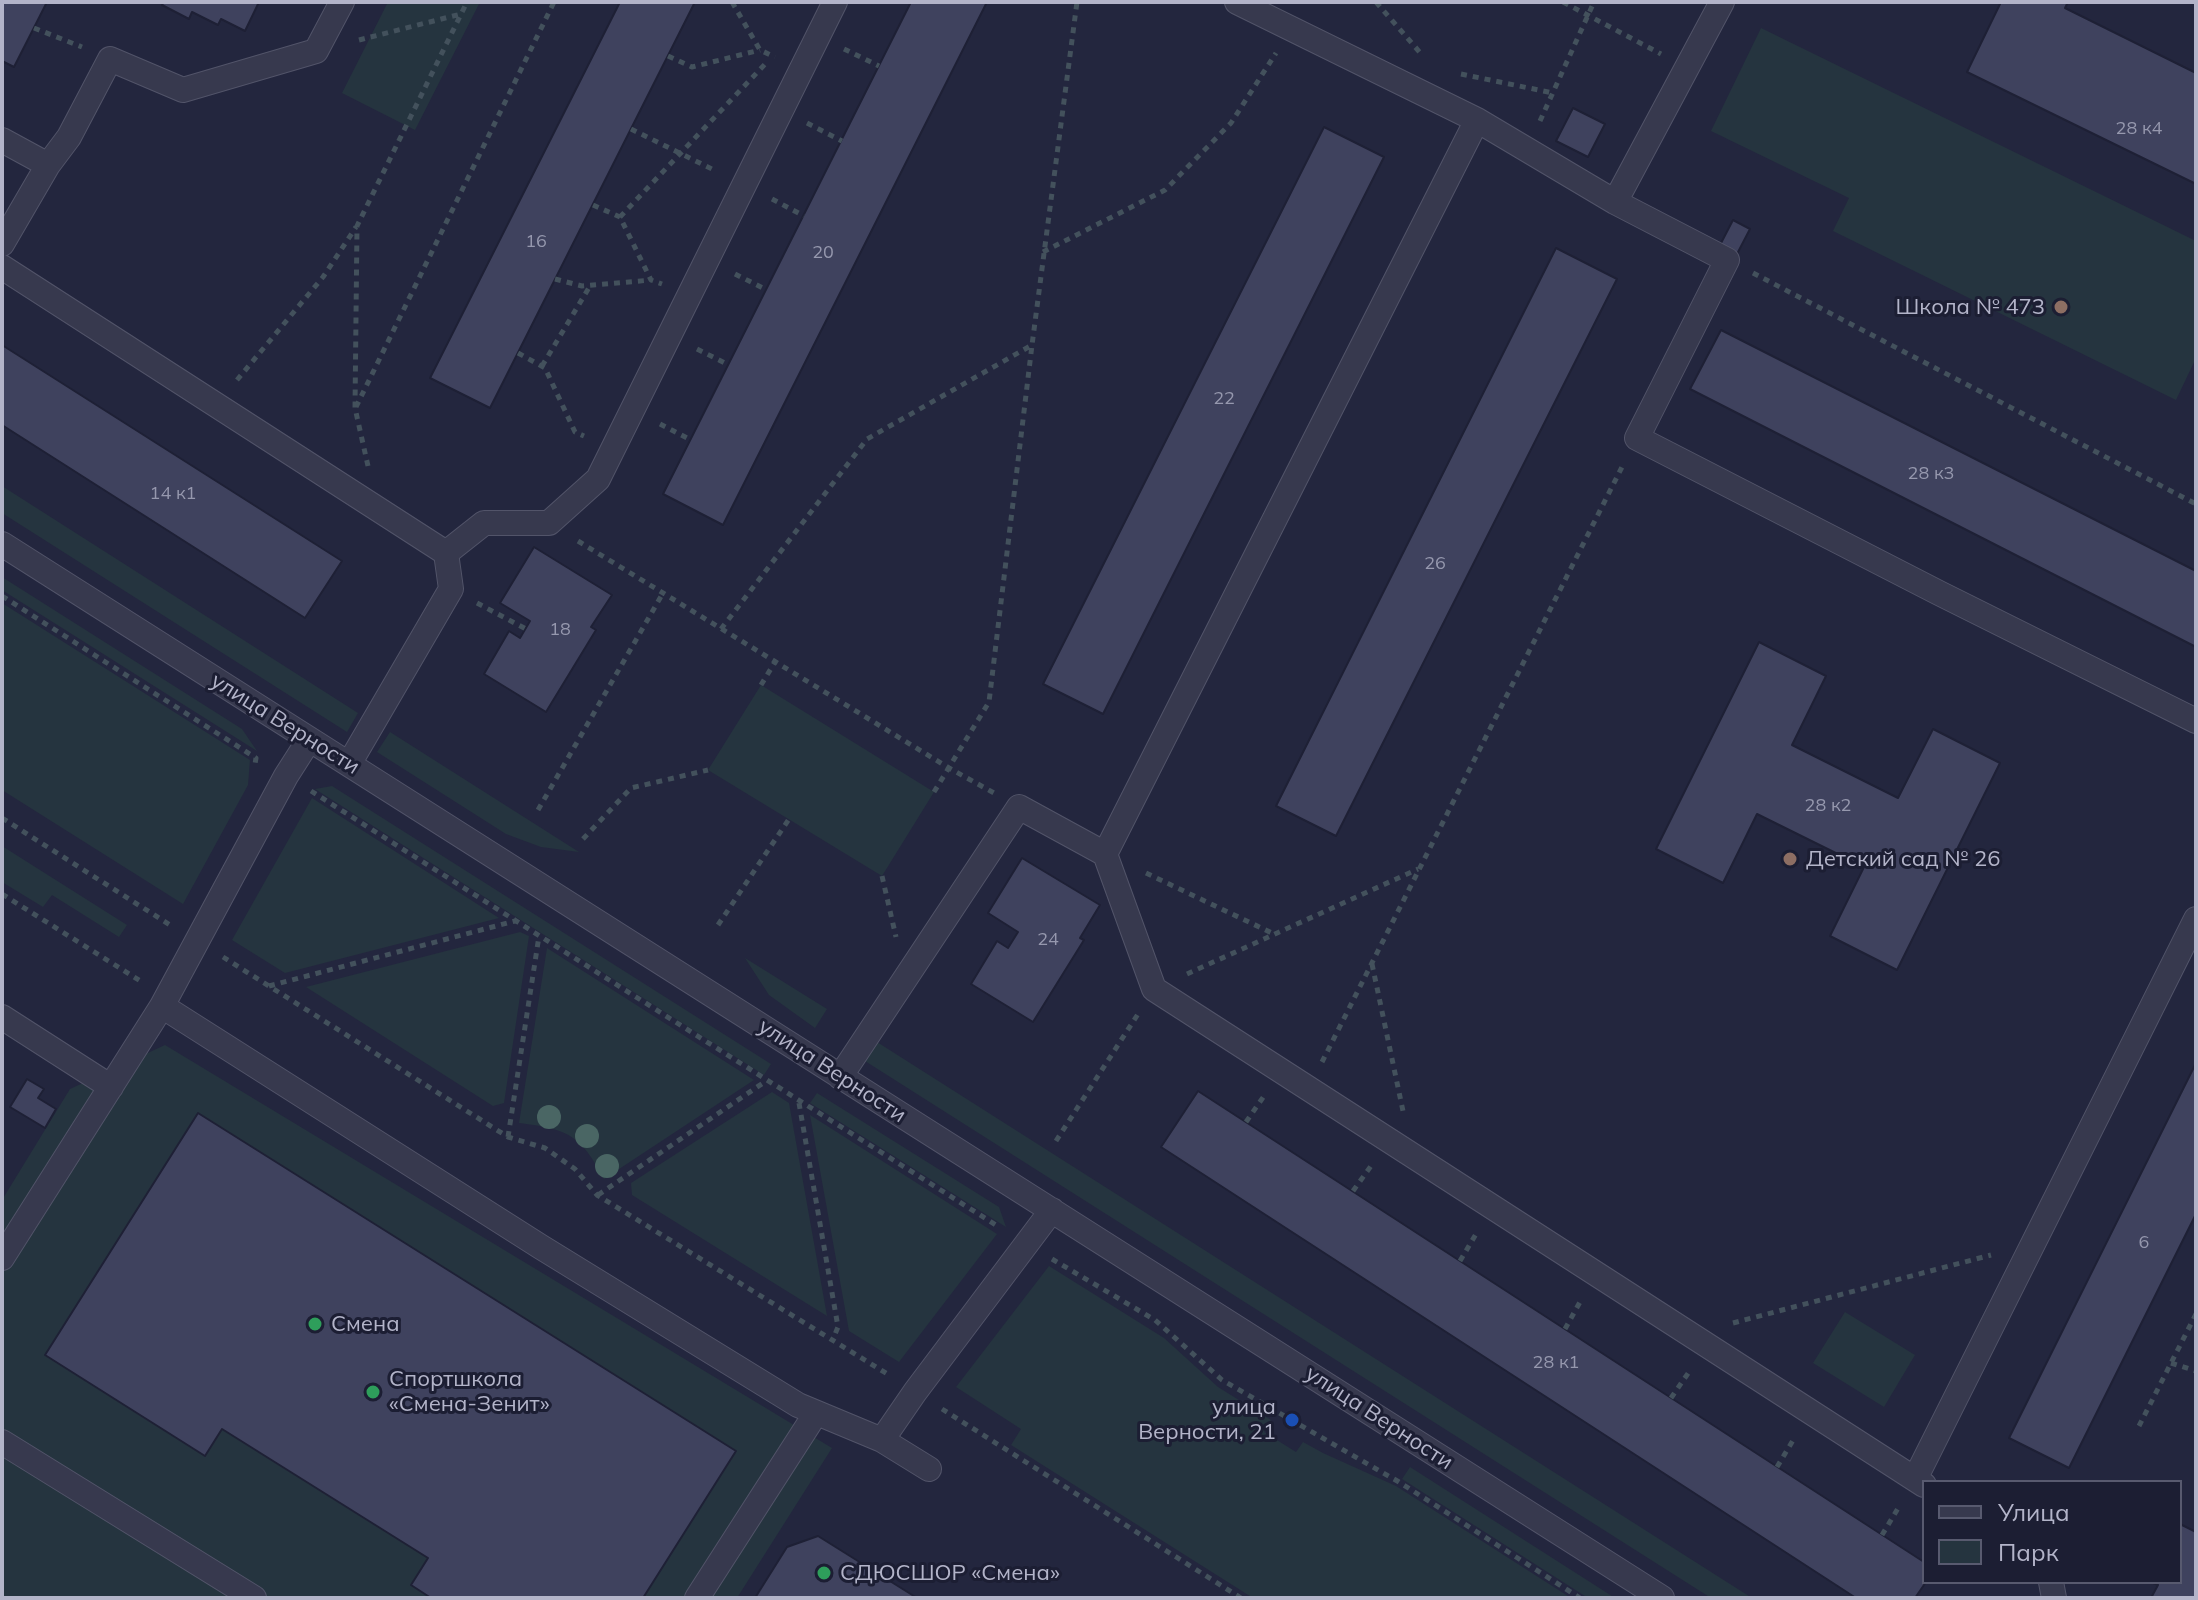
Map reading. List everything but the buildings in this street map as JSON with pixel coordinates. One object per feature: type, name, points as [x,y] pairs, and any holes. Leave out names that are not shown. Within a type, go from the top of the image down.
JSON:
[{"type":"street","points":[[2,244],[48,165],[69,137],[110,59],[183,90],[316,51],[342,2]]},
{"type":"street","points":[[446,553],[484,523],[549,523],[598,479],[835,2]]},
{"type":"street","points":[[1237,2],[1477,120],[1615,202],[1727,260],[1637,438],[2196,721]]},
{"type":"street","points":[[1615,202],[1722,2]]},
{"type":"street","points":[[1105,854],[1477,120]]},
{"type":"street","points":[[2,140],[48,165]]},
{"type":"street","points":[[2,267],[446,553],[451,589],[349,764]]},
{"type":"street","name":"улица Верности","points":[[2,544],[1662,1598]]},
{"type":"street","points":[[2,1258],[162,1006],[286,776],[309,740]]},
{"type":"street","points":[[840,1077],[1019,807],[1105,854],[1154,989],[1412,1155],[1473,1184],[1690,1334],[1919,1482],[2033,1244],[2196,919]]},
{"type":"street","points":[[162,1006],[541,1247],[798,1405],[882,1440],[929,1469]]},
{"type":"street","points":[[2,1017],[111,1087]]},
{"type":"street","points":[[882,1440],[1052,1210]]},
{"type":"street","points":[[697,1598],[816,1413]]},
{"type":"street","points":[[2,1442],[254,1598]]},
{"type":"path","points":[[215,405],[323,277],[357,226],[467,2]]},
{"type":"path","points":[[355,408],[554,2]]},
{"type":"path","points":[[732,2],[760,50],[802,69]]},
{"type":"path","points":[[934,792],[989,702],[1043,252],[1077,2]]},
{"type":"path","points":[[1376,2],[1425,57]]},
{"type":"path","points":[[1563,2],[1686,68]]},
{"type":"path","points":[[1528,149],[1594,2]]},
{"type":"path","points":[[316,51],[461,14]]},
{"type":"path","points":[[34,28],[110,59]]},
{"type":"path","points":[[1043,252],[1165,190],[1231,123],[1291,29]]},
{"type":"path","points":[[668,56],[692,67],[760,50]]},
{"type":"path","points":[[620,217],[773,56]]},
{"type":"path","points":[[631,129],[744,185]]},
{"type":"path","points":[[593,205],[620,217],[651,280]]},
{"type":"path","points":[[357,226],[355,408],[377,509]]},
{"type":"path","points":[[1727,260],[2196,504]]},
{"type":"path","points":[[555,279],[582,286],[651,280],[689,295]]},
{"type":"path","points":[[542,366],[591,285]]},
{"type":"path","points":[[721,629],[867,439],[1032,345]]},
{"type":"path","points":[[518,353],[545,368],[575,432],[612,450]]},
{"type":"path","points":[[1309,1089],[1637,438]]},
{"type":"path","points":[[549,523],[949,768],[1019,807]]},
{"type":"path","points":[[451,589],[526,629]]},
{"type":"path","points":[[538,810],[663,593]]},
{"type":"path","points":[[2,596],[799,1102],[1155,1320],[1222,1380],[1399,1482],[1580,1598]]},
{"type":"path","points":[[761,685],[775,662]]},
{"type":"path","points":[[255,773],[256,758]]},
{"type":"path","points":[[583,839],[631,788],[708,770]]},
{"type":"path","points":[[2,818],[508,1137],[545,1148],[575,1169],[597,1195],[766,1081]]},
{"type":"path","points":[[718,925],[789,819]]},
{"type":"path","points":[[1105,854],[1275,934]]},
{"type":"path","points":[[1056,1141],[1154,989],[1420,868]]},
{"type":"path","points":[[882,876],[905,978]]},
{"type":"path","points":[[2,894],[143,983]]},
{"type":"path","points":[[268,987],[516,921]]},
{"type":"path","points":[[508,1137],[539,936]]},
{"type":"path","points":[[1372,963],[1412,1155]]},
{"type":"path","points":[[799,1102],[838,1327],[833,1339]]},
{"type":"path","points":[[1690,1334],[2033,1244]]},
{"type":"path","points":[[2139,1426],[2196,1314]]},
{"type":"path","points":[[2171,1363],[2196,1371]]},
{"type":"green space","points":[[388,2],[480,2],[415,130],[342,93]]},
{"type":"green space","points":[[1761,28],[2196,241],[2196,358],[2176,400],[1833,231],[1849,198],[1711,131]]},
{"type":"green space","points":[[2,486],[358,713],[347,732],[2,513]]},
{"type":"green space","points":[[2,577],[242,729],[257,751],[2,590]]},
{"type":"green space","points":[[2,603],[250,760],[248,785],[183,904],[2,790]]},
{"type":"green space","points":[[761,685],[934,792],[882,876],[708,770]]},
{"type":"green space","points":[[390,732],[579,852],[541,847],[506,834],[377,752]]},
{"type":"green space","points":[[332,786],[771,1064],[764,1075],[315,789]]},
{"type":"green space","points":[[312,798],[499,918],[285,973],[232,940]]},
{"type":"green space","points":[[2,846],[127,925],[119,937],[52,895],[43,907],[2,882]]},
{"type":"green space","points":[[520,932],[529,936],[504,1103],[493,1106],[306,987]]},
{"type":"green space","points":[[547,948],[754,1080],[604,1179],[588,1153],[571,1137],[550,1128],[519,1123]]},
{"type":"green space","points":[[745,958],[827,1009],[815,1028],[769,995]]},
{"type":"green space","points":[[877,1042],[1752,1598],[1711,1598],[865,1061]]},
{"type":"green space","name":"Смена","points":[[165,1045],[832,1448],[737,1598],[2,1598],[2,1200],[70,1089]]},
{"type":"green space","points":[[772,1092],[789,1103],[827,1316],[632,1195],[631,1183]]},
{"type":"green space","points":[[817,1093],[999,1207],[1006,1227],[810,1103]]},
{"type":"green space","points":[[810,1115],[997,1234],[899,1362],[849,1331]]},
{"type":"green space","points":[[1049,1266],[1164,1338],[1218,1387],[1271,1420],[1264,1432],[1296,1452],[1303,1442],[1396,1486],[1571,1598],[1253,1598],[1011,1445],[1021,1429],[956,1387]]},
{"type":"green space","points":[[1845,1312],[1915,1355],[1884,1407],[1813,1363]]},
{"type":"green space","points":[[1410,1467],[1615,1598],[1588,1598],[1402,1479]]},
{"type":"place","name":"Школа № 473","points":[[2061,307]]},
{"type":"place","name":"Детский сад № 26","points":[[1790,859]]},
{"type":"place","name":"Смена","points":[[315,1324]]},
{"type":"place","name":"Спортшкола «Смена-Зенит»","points":[[373,1392]]},
{"type":"place","name":"улица Верности, 21","points":[[1292,1420]]},
{"type":"place","name":"СДЮСШОР «Смена»","points":[[824,1573]]}]
